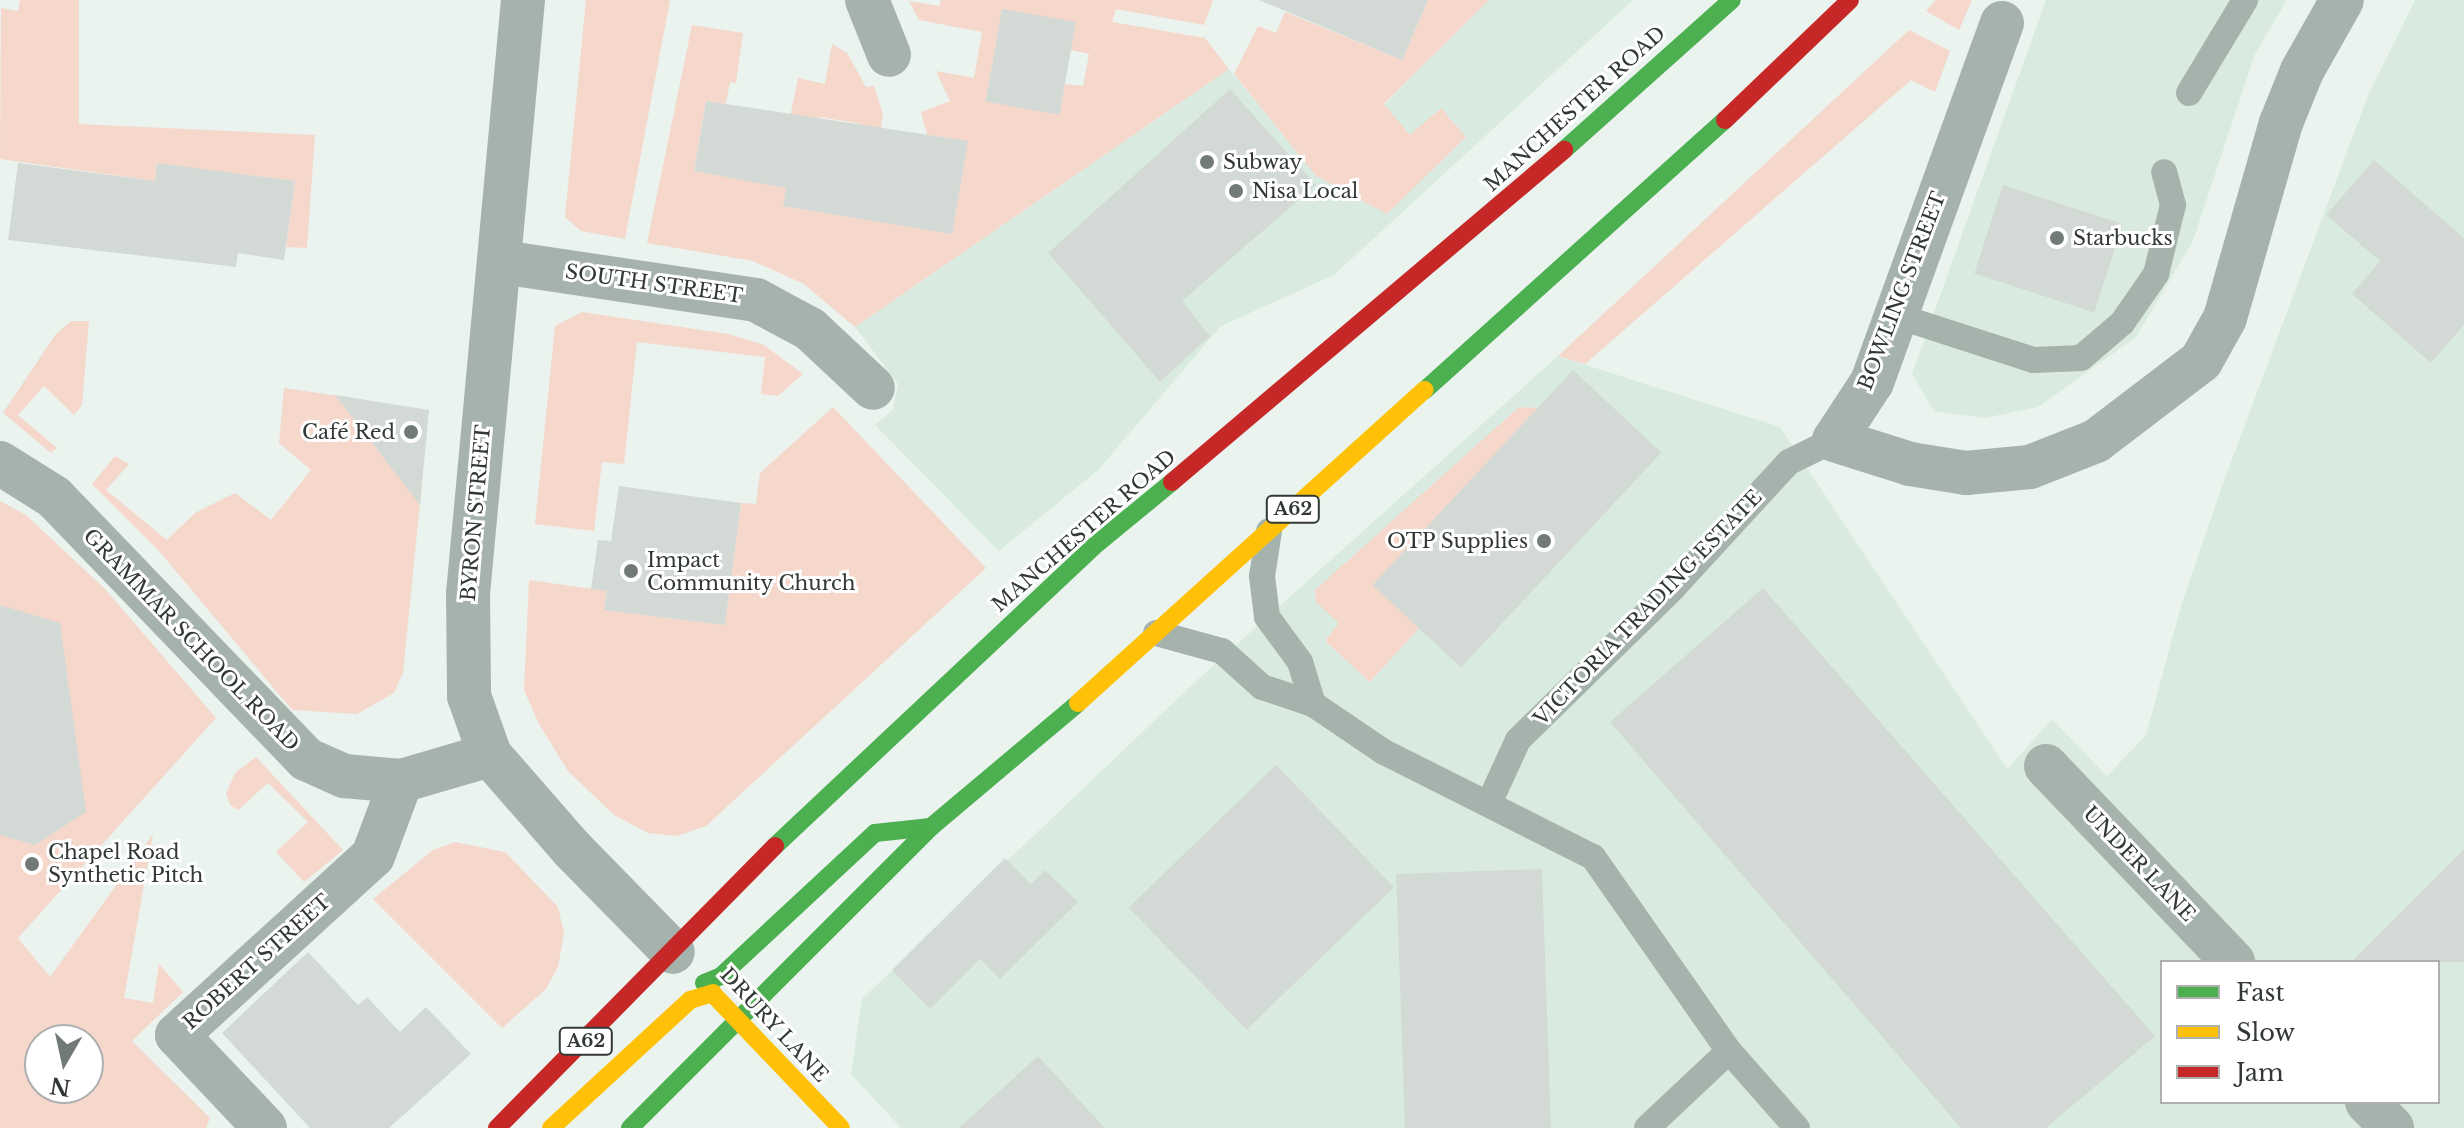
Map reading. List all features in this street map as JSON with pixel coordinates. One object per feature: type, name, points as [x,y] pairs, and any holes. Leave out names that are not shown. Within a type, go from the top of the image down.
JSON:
[{"type":"main road","name":"MANCHESTER ROAD","points":[[497,1128],[694,973],[802,819],[1099,542],[1455,247],[1732,0]]},
{"type":"main road","name":"A62","points":[[630,1128],[931,827],[1156,633],[1769,80],[1850,0]]},
{"type":"main road","name":"A62","points":[[551,1128],[690,1000],[694,973],[721,976],[875,833],[931,827]]},
{"type":"main road","name":"DRURY LANE","points":[[694,973],[841,1128]]},
{"type":"street","name":"BYRON STREET","points":[[523,0],[502,262],[465,643],[469,696],[490,755],[572,849],[694,973]]},
{"type":"street","points":[[867,0],[889,55]]},
{"type":"street","points":[[1834,440],[1910,464],[1966,473],[2030,467],[2096,441],[2158,398],[2201,361],[2225,318],[2281,123],[2302,71],[2342,0]]},
{"type":"street","name":"BOWLING STREET","points":[[1834,440],[1872,382],[2002,23]]},
{"type":"street","name":"SOUTH STREET","points":[[502,262],[756,300],[810,329],[873,388]]},
{"type":"street","name":"GRAMMAR SCHOOL ROAD","points":[[0,463],[54,497],[306,759],[344,776],[401,781],[490,755]]},
{"type":"street","name":"UNDER LANE","points":[[2046,766],[2231,960]]},
{"type":"street","name":"ROBERT STREET","points":[[265,1128],[177,1035],[373,856],[401,781]]},
{"type":"street","points":[[2369,1104],[2392,1128]]},
{"type":"lane","points":[[2189,93],[2245,0]]},
{"type":"lane","points":[[1894,315],[2033,360],[2081,358],[2122,323],[2156,274],[2173,205],[2164,172]]},
{"type":"lane","name":"VICTORIA TRADING ESTATE","points":[[1490,801],[1518,740],[1673,588],[1789,462],[1834,440]]},
{"type":"lane","points":[[1269,531],[1262,576],[1267,617],[1300,662],[1313,704]]},
{"type":"lane","points":[[1156,633],[1222,651],[1262,687],[1313,704],[1384,752],[1490,801],[1593,857],[1729,1051],[1797,1128]]},
{"type":"lane","points":[[1647,1128],[1729,1051]]},
{"type":"shaded area","points":[[20,0],[79,0],[79,124],[315,135],[307,248],[286,247],[295,181],[157,164],[155,181],[0,159],[1,8],[18,11]]},
{"type":"shaded area","points":[[586,0],[670,0],[625,239],[581,231],[565,217]]},
{"type":"shaded area","points":[[941,0],[1213,0],[1204,25],[1116,9],[1112,22],[1205,38],[1229,69],[855,327],[804,284],[753,261],[647,243],[692,25],[743,33],[736,83],[730,82],[726,104],[706,101],[694,171],[776,185],[798,78],[825,84],[832,44],[847,53],[866,87],[874,86],[883,114],[877,155],[885,157],[875,221],[952,234],[964,165],[944,161],[948,138],[927,135],[921,112],[950,101],[936,71],[974,78],[982,32],[919,20],[909,1],[939,6]],"holes":[[[1002,10],[1071,50],[1089,54],[1083,86],[1065,84],[1059,114],[986,101]],[[819,117],[857,123],[853,146],[873,149],[861,219],[783,206],[815,139]]]},
{"type":"shaded area","points":[[1428,0],[1489,0],[1384,104],[1410,135],[1441,108],[1466,137],[1387,214],[1316,176],[1234,74],[1258,26],[1276,33],[1285,12],[1402,60]]},
{"type":"shaded area","points":[[1440,0],[1633,0],[1334,275],[1221,326],[1098,470],[999,551],[875,425],[893,409],[898,384],[855,327],[1229,69],[1316,175],[1408,81]]},
{"type":"shaded area","points":[[1936,0],[1972,0],[1959,30],[1926,11]]},
{"type":"shaded area","points":[[2046,0],[2287,0],[2255,54],[2193,241],[2136,337],[2038,407],[1985,418],[1934,411],[1912,374]]},
{"type":"shaded area","points":[[2415,0],[2464,0],[2464,1128],[901,1128],[851,1074],[862,999],[1194,683],[1558,356],[1780,427],[2007,769],[2052,719],[2107,776],[2146,735],[2181,606],[2221,489],[2367,98]]},
{"type":"shaded area","points":[[1909,30],[1950,51],[1935,92],[1911,80],[1585,364],[1558,356]]},
{"type":"shaded area","points":[[582,312],[728,334],[764,345],[803,374],[778,396],[761,394],[765,357],[637,342],[624,464],[602,462],[594,531],[535,524],[555,326]]},
{"type":"shaded area","points":[[71,321],[89,321],[82,405],[74,415],[44,386],[18,415],[57,448],[51,453],[3,413],[55,335]]},
{"type":"shaded area","points":[[284,388],[352,398],[343,405],[409,490],[422,483],[403,673],[394,693],[357,714],[292,710],[159,551],[92,484],[115,456],[129,464],[106,490],[167,540],[195,513],[235,493],[271,520],[311,470],[279,443]]},
{"type":"shaded area","points":[[833,407],[986,568],[706,826],[677,836],[648,833],[614,815],[568,771],[539,724],[524,690],[529,580],[607,591],[605,610],[725,625],[741,503],[756,504],[760,473]]},
{"type":"shaded area","points":[[1519,407],[1539,408],[1375,586],[1419,628],[1370,682],[1325,641],[1339,623],[1316,602],[1315,590]]},
{"type":"shaded area","points":[[0,501],[26,515],[105,589],[216,718],[18,938],[50,977],[153,834],[124,998],[153,1003],[159,964],[183,992],[132,1041],[210,1118],[206,1128],[0,1128]]},
{"type":"shaded area","points":[[256,757],[343,850],[304,882],[276,852],[308,822],[268,783],[238,810],[230,805],[226,794],[235,773]]},
{"type":"shaded area","points":[[455,842],[505,852],[558,907],[564,933],[558,967],[546,989],[502,1028],[373,899],[433,850]]},
{"type":"building","points":[[1259,0],[1428,0],[1402,60]]},
{"type":"building","points":[[1002,9],[1076,22],[1060,115],[986,102]]},
{"type":"building","points":[[1230,89],[1316,185],[1182,301],[1210,336],[1160,382],[1048,253]]},
{"type":"building","points":[[706,101],[968,141],[952,234],[783,206],[786,188],[694,171]]},
{"type":"building","points":[[2374,160],[2464,238],[2464,325],[2431,363],[2352,294],[2380,261],[2326,215]]},
{"type":"building","points":[[18,163],[155,181],[157,163],[295,181],[284,260],[238,253],[236,267],[8,240]]},
{"type":"building","points":[[2003,185],[2123,224],[2094,312],[1974,273]]},
{"type":"building","points":[[1573,370],[1661,453],[1461,668],[1372,585]]},
{"type":"building","points":[[335,395],[429,410],[420,505]]},
{"type":"building","points":[[619,486],[741,503],[725,625],[604,610],[607,591],[591,589],[598,540],[611,541]]},
{"type":"building","points":[[1763,588],[2155,1036],[2046,1128],[1961,1128],[1610,722]]},
{"type":"building","points":[[0,605],[60,623],[86,812],[35,845],[0,835]]},
{"type":"building","points":[[1276,765],[1394,887],[1247,1030],[1129,907]]},
{"type":"building","points":[[2464,849],[2464,962],[2353,960]]},
{"type":"building","points":[[1005,858],[1031,884],[1045,870],[1078,902],[1000,979],[980,959],[930,1009],[892,970]]},
{"type":"building","points":[[1542,869],[1551,1128],[1405,1128],[1396,874]]},
{"type":"building","points":[[308,952],[358,1005],[367,997],[400,1032],[426,1007],[471,1054],[389,1128],[310,1128],[222,1033]]},
{"type":"building","points":[[1038,1056],[1105,1128],[959,1128]]},
{"type":"traffic: fast","points":[[1564,150],[1732,0]]},
{"type":"traffic: fast","points":[[1425,390],[1725,120]]},
{"type":"traffic: fast","points":[[775,846],[1099,542],[1172,482]]},
{"type":"traffic: fast","points":[[630,1128],[931,827],[1078,703]]},
{"type":"traffic: fast","points":[[704,983],[721,976],[875,833],[931,827]]},
{"type":"traffic: slow","points":[[1078,703],[1425,390]]},
{"type":"traffic: slow","points":[[551,1128],[690,1000],[713,993]]},
{"type":"traffic: slow","points":[[713,994],[841,1128]]},
{"type":"traffic: jam","points":[[1725,120],[1850,0]]},
{"type":"traffic: jam","points":[[1172,482],[1564,150]]},
{"type":"traffic: jam","points":[[497,1128],[775,846]]},
{"type":"place","name":"Subway","points":[[1207,162]]},
{"type":"place","name":"Nisa Local","points":[[1236,191]]},
{"type":"place","name":"Starbucks","points":[[2057,238]]},
{"type":"place","name":"Café Red","points":[[411,432]]},
{"type":"place","name":"OTP Supplies","points":[[1544,541]]},
{"type":"place","name":"Impact Community Church","points":[[631,571]]},
{"type":"place","name":"Chapel Road Synthetic Pitch","points":[[32,864]]}]
